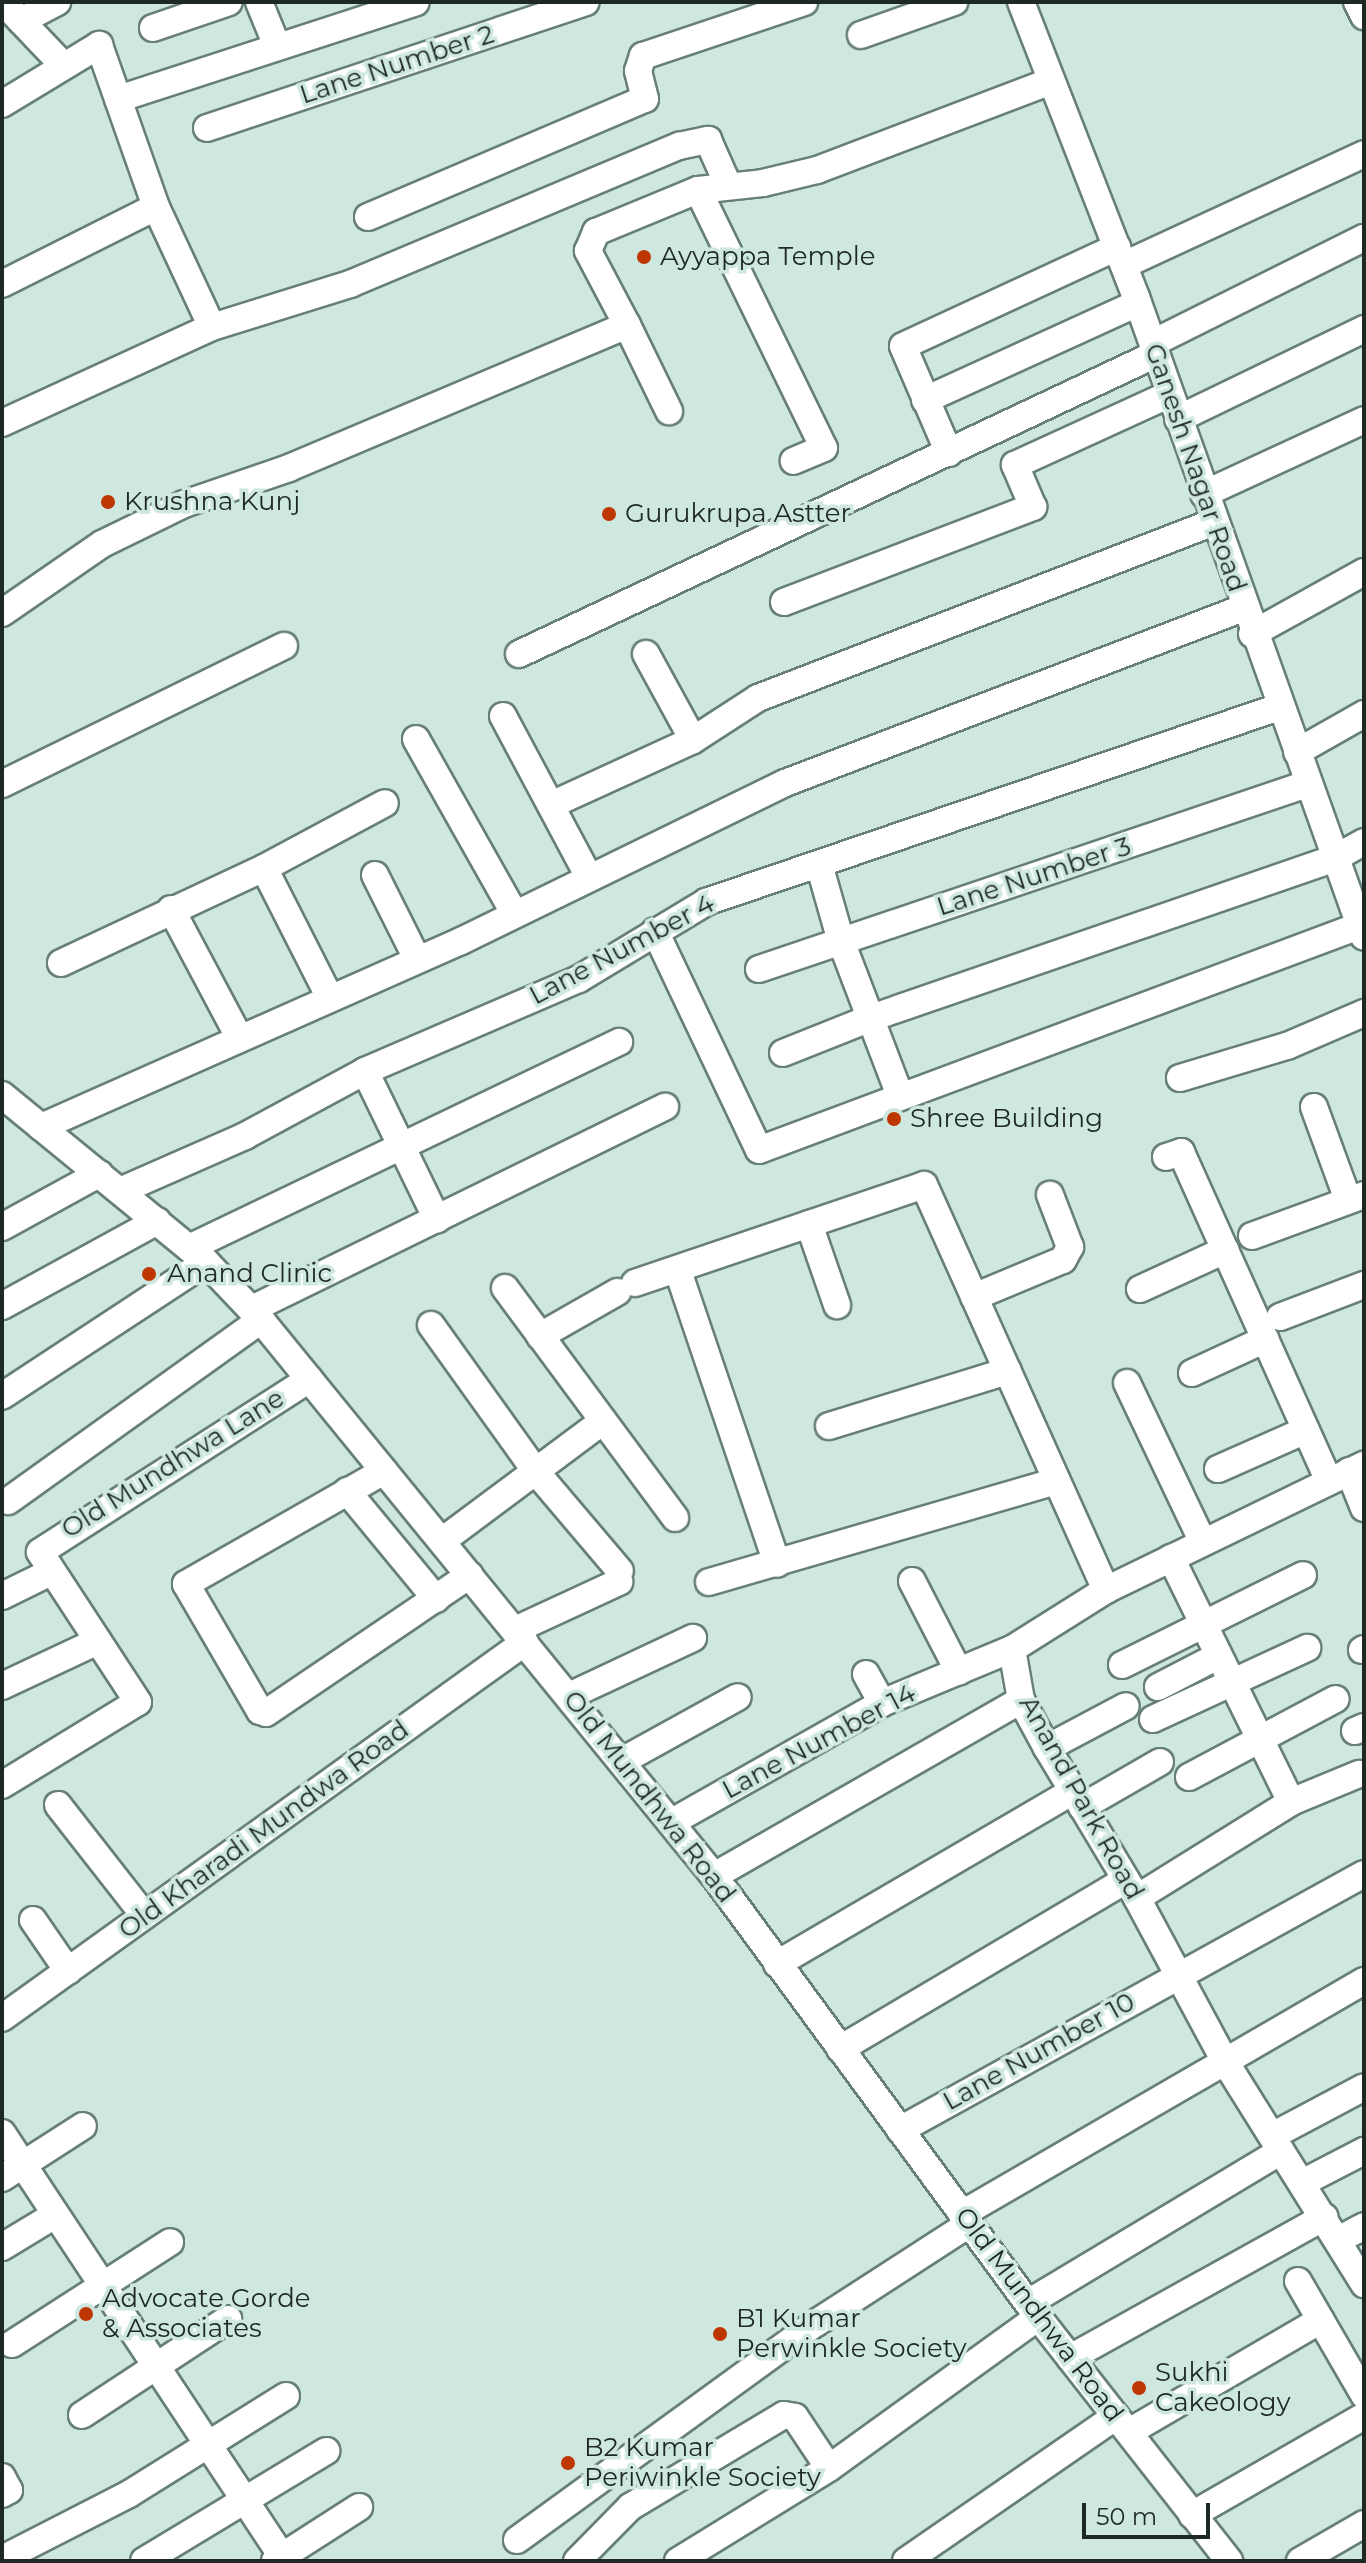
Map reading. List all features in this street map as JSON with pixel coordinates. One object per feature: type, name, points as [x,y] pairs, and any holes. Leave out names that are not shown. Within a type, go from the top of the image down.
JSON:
[{"type":"street","points":[[3,2],[64,66]]},
{"type":"street","points":[[21,21],[57,2]]},
{"type":"street","points":[[153,28],[229,2]]},
{"type":"street","points":[[259,2],[277,46]]},
{"type":"street","points":[[118,99],[416,2]]},
{"type":"street","name":"Lane Number 2","points":[[207,128],[586,2]]},
{"type":"street","points":[[368,217],[645,99],[638,71],[643,56],[804,2]]},
{"type":"street","points":[[861,35],[954,2]]},
{"type":"street","name":"Ganesh Nagar Road","points":[[1021,2],[1138,303],[1252,634],[1363,929]]},
{"type":"street","points":[[1357,2],[1364,16]]},
{"type":"street","points":[[2,104],[99,45],[156,207],[212,327]]},
{"type":"street","points":[[669,411],[592,260],[590,238],[631,215],[698,190],[817,170],[1051,81]]},
{"type":"street","points":[[2,423],[212,327],[350,284],[679,146],[708,140],[728,185]]},
{"type":"street","points":[[949,453],[903,346],[1364,154]]},
{"type":"street","points":[[698,190],[824,448],[794,461]]},
{"type":"street","points":[[2,284],[156,207]]},
{"type":"street","points":[[519,654],[949,453],[1364,238]]},
{"type":"street","points":[[925,400],[1138,303]]},
{"type":"street","points":[[2,613],[102,544],[184,504],[289,468],[627,325]]},
{"type":"street","points":[[1178,419],[1364,329]]},
{"type":"street","points":[[784,602],[1033,507],[1015,465],[1170,394]]},
{"type":"street","points":[[1204,494],[1362,425]]},
{"type":"street","points":[[551,805],[693,740],[758,698],[1214,522]]},
{"type":"street","points":[[1252,634],[1364,572]]},
{"type":"street","points":[[41,1127],[417,959],[785,783],[1243,608]]},
{"type":"street","points":[[2,784],[284,646]]},
{"type":"street","points":[[646,654],[693,740]]},
{"type":"street","name":"Lane Number 4","points":[[120,1191],[245,1136],[365,1071],[579,979],[706,902],[1279,707]]},
{"type":"street","points":[[1297,752],[1364,714]]},
{"type":"street","points":[[503,716],[588,875]]},
{"type":"street","points":[[416,739],[514,913]]},
{"type":"street","name":"Lane Number 3","points":[[759,969],[1307,784]]},
{"type":"street","points":[[61,963],[264,868],[385,803]]},
{"type":"street","points":[[783,1053],[871,1018],[1335,858],[1364,842]]},
{"type":"street","points":[[819,864],[841,941],[899,1093]]},
{"type":"street","points":[[264,868],[329,996]]},
{"type":"street","points":[[375,875],[417,959]]},
{"type":"street","points":[[171,909],[239,1037]]},
{"type":"street","points":[[655,931],[759,1150],[899,1093],[1363,929]]},
{"type":"street","points":[[1180,1078],[1287,1046],[1364,1013]]},
{"type":"street","points":[[2,1396],[198,1255],[402,1147],[619,1042]]},
{"type":"street","points":[[365,1071],[437,1219]]},
{"type":"street","name":"Old Mundhwa Road","points":[[2,1095],[198,1255],[256,1314],[672,1822],[1033,2310],[1229,2561]]},
{"type":"street","points":[[4,1503],[256,1314],[437,1219],[665,1107]]},
{"type":"street","points":[[1252,1236],[1356,1198],[1314,1107]]},
{"type":"street","points":[[1166,1157],[1181,1152],[1225,1250],[1273,1328],[1306,1430],[1347,1472],[1364,1508]]},
{"type":"street","points":[[2,1227],[99,1174]]},
{"type":"street","points":[[540,1336],[626,1288],[924,1185],[1106,1590]]},
{"type":"street","points":[[974,1297],[1063,1260],[1070,1247],[1050,1195]]},
{"type":"street","points":[[2,1306],[157,1221]]},
{"type":"street","points":[[809,1224],[837,1305]]},
{"type":"street","points":[[1140,1289],[1225,1250]]},
{"type":"street","points":[[678,1271],[777,1564]]},
{"type":"street","points":[[1192,1373],[1273,1328],[1364,1285]]},
{"type":"street","points":[[505,1288],[675,1518]]},
{"type":"street","points":[[431,1325],[537,1473]]},
{"type":"street","points":[[829,1426],[1008,1371]]},
{"type":"street","name":"Old Mundhwa Lane","points":[[2,1596],[44,1562],[309,1379]]},
{"type":"street","points":[[1127,1383],[1203,1542]]},
{"type":"street","points":[[442,1541],[603,1421]]},
{"type":"street","points":[[1218,1469],[1306,1430]]},
{"type":"street","points":[[384,1471],[186,1584],[260,1711],[266,1713],[470,1575]]},
{"type":"street","points":[[1012,1649],[1106,1590],[1347,1472]]},
{"type":"street","name":"Old Kharadi Mundwa Road","points":[[2,2018],[520,1636],[620,1576],[537,1473]]},
{"type":"street","points":[[709,1582],[1057,1481]]},
{"type":"street","points":[[347,1491],[436,1599]]},
{"type":"street","points":[[1171,1558],[1291,1802]]},
{"type":"street","points":[[2,1785],[138,1702],[44,1562]]},
{"type":"street","points":[[1122,1665],[1202,1622],[1303,1575]]},
{"type":"street","points":[[912,1581],[959,1672]]},
{"type":"street","points":[[569,1696],[693,1638]]},
{"type":"street","points":[[2,1686],[98,1641]]},
{"type":"street","points":[[1153,1719],[1233,1685],[1307,1648]]},
{"type":"street","name":"Lane Number 14","points":[[672,1822],[882,1703],[1012,1649]]},
{"type":"street","name":"Anand Park Road","points":[[1012,1649],[1021,1700],[1047,1748],[1131,1889],[1226,2063],[1364,2284]]},
{"type":"street","points":[[1158,1687],[1218,1656]]},
{"type":"street","points":[[866,1674],[882,1703]]},
{"type":"street","points":[[622,1761],[738,1697]]},
{"type":"street","points":[[1189,1777],[1336,1699]]},
{"type":"street","points":[[714,1876],[1021,1700]]},
{"type":"street","points":[[1047,1748],[1126,1706]]},
{"type":"street","points":[[777,1964],[1077,1799],[1160,1762]]},
{"type":"street","points":[[840,2049],[1291,1802],[1359,1774]]},
{"type":"street","points":[[58,1805],[144,1915]]},
{"type":"street","name":"Lane Number 10","points":[[900,2130],[1364,1874]]},
{"type":"street","points":[[33,1920],[68,1971]]},
{"type":"street","points":[[517,2540],[966,2219],[1364,1981]]},
{"type":"street","points":[[678,2561],[829,2468],[1033,2310],[1364,2087]]},
{"type":"street","points":[[12,2171],[83,2126]]},
{"type":"street","points":[[2,2133],[12,2171],[55,2215],[281,2560],[359,2507]]},
{"type":"street","points":[[1302,2183],[1364,2151]]},
{"type":"street","points":[[2,2247],[55,2215]]},
{"type":"street","points":[[1070,2358],[1331,2228],[1364,2226]]},
{"type":"street","points":[[12,2344],[170,2242]]},
{"type":"street","points":[[1298,2281],[1364,2395]]},
{"type":"street","points":[[82,2415],[228,2319]]},
{"type":"street","points":[[906,2561],[1123,2424],[1321,2320]]},
{"type":"street","points":[[2,2559],[129,2494],[286,2396]]},
{"type":"street","points":[[577,2561],[630,2507],[784,2415],[795,2417],[829,2468]]},
{"type":"street","points":[[1192,2515],[1364,2416]]},
{"type":"street","points":[[144,2561],[326,2451]]},
{"type":"street","points":[[2,2477],[9,2490],[2,2494]]},
{"type":"street","points":[[1300,2561],[1364,2524]]},
{"type":"place","name":"Ayyappa Temple","points":[[644,257]]},
{"type":"place","name":"Krushna Kunj","points":[[108,502]]},
{"type":"place","name":"Gurukrupa Astter","points":[[609,514]]},
{"type":"place","name":"Shree Building","points":[[894,1119]]},
{"type":"place","name":"Anand Clinic","points":[[149,1274]]},
{"type":"place","name":"Advocate Gorde & Associates","points":[[86,2314]]},
{"type":"place","name":"B1 Kumar Perwinkle Society","points":[[720,2334]]},
{"type":"place","name":"Sukhi Cakeology","points":[[1139,2388]]},
{"type":"place","name":"B2 Kumar Periwinkle Society","points":[[568,2463]]}]
